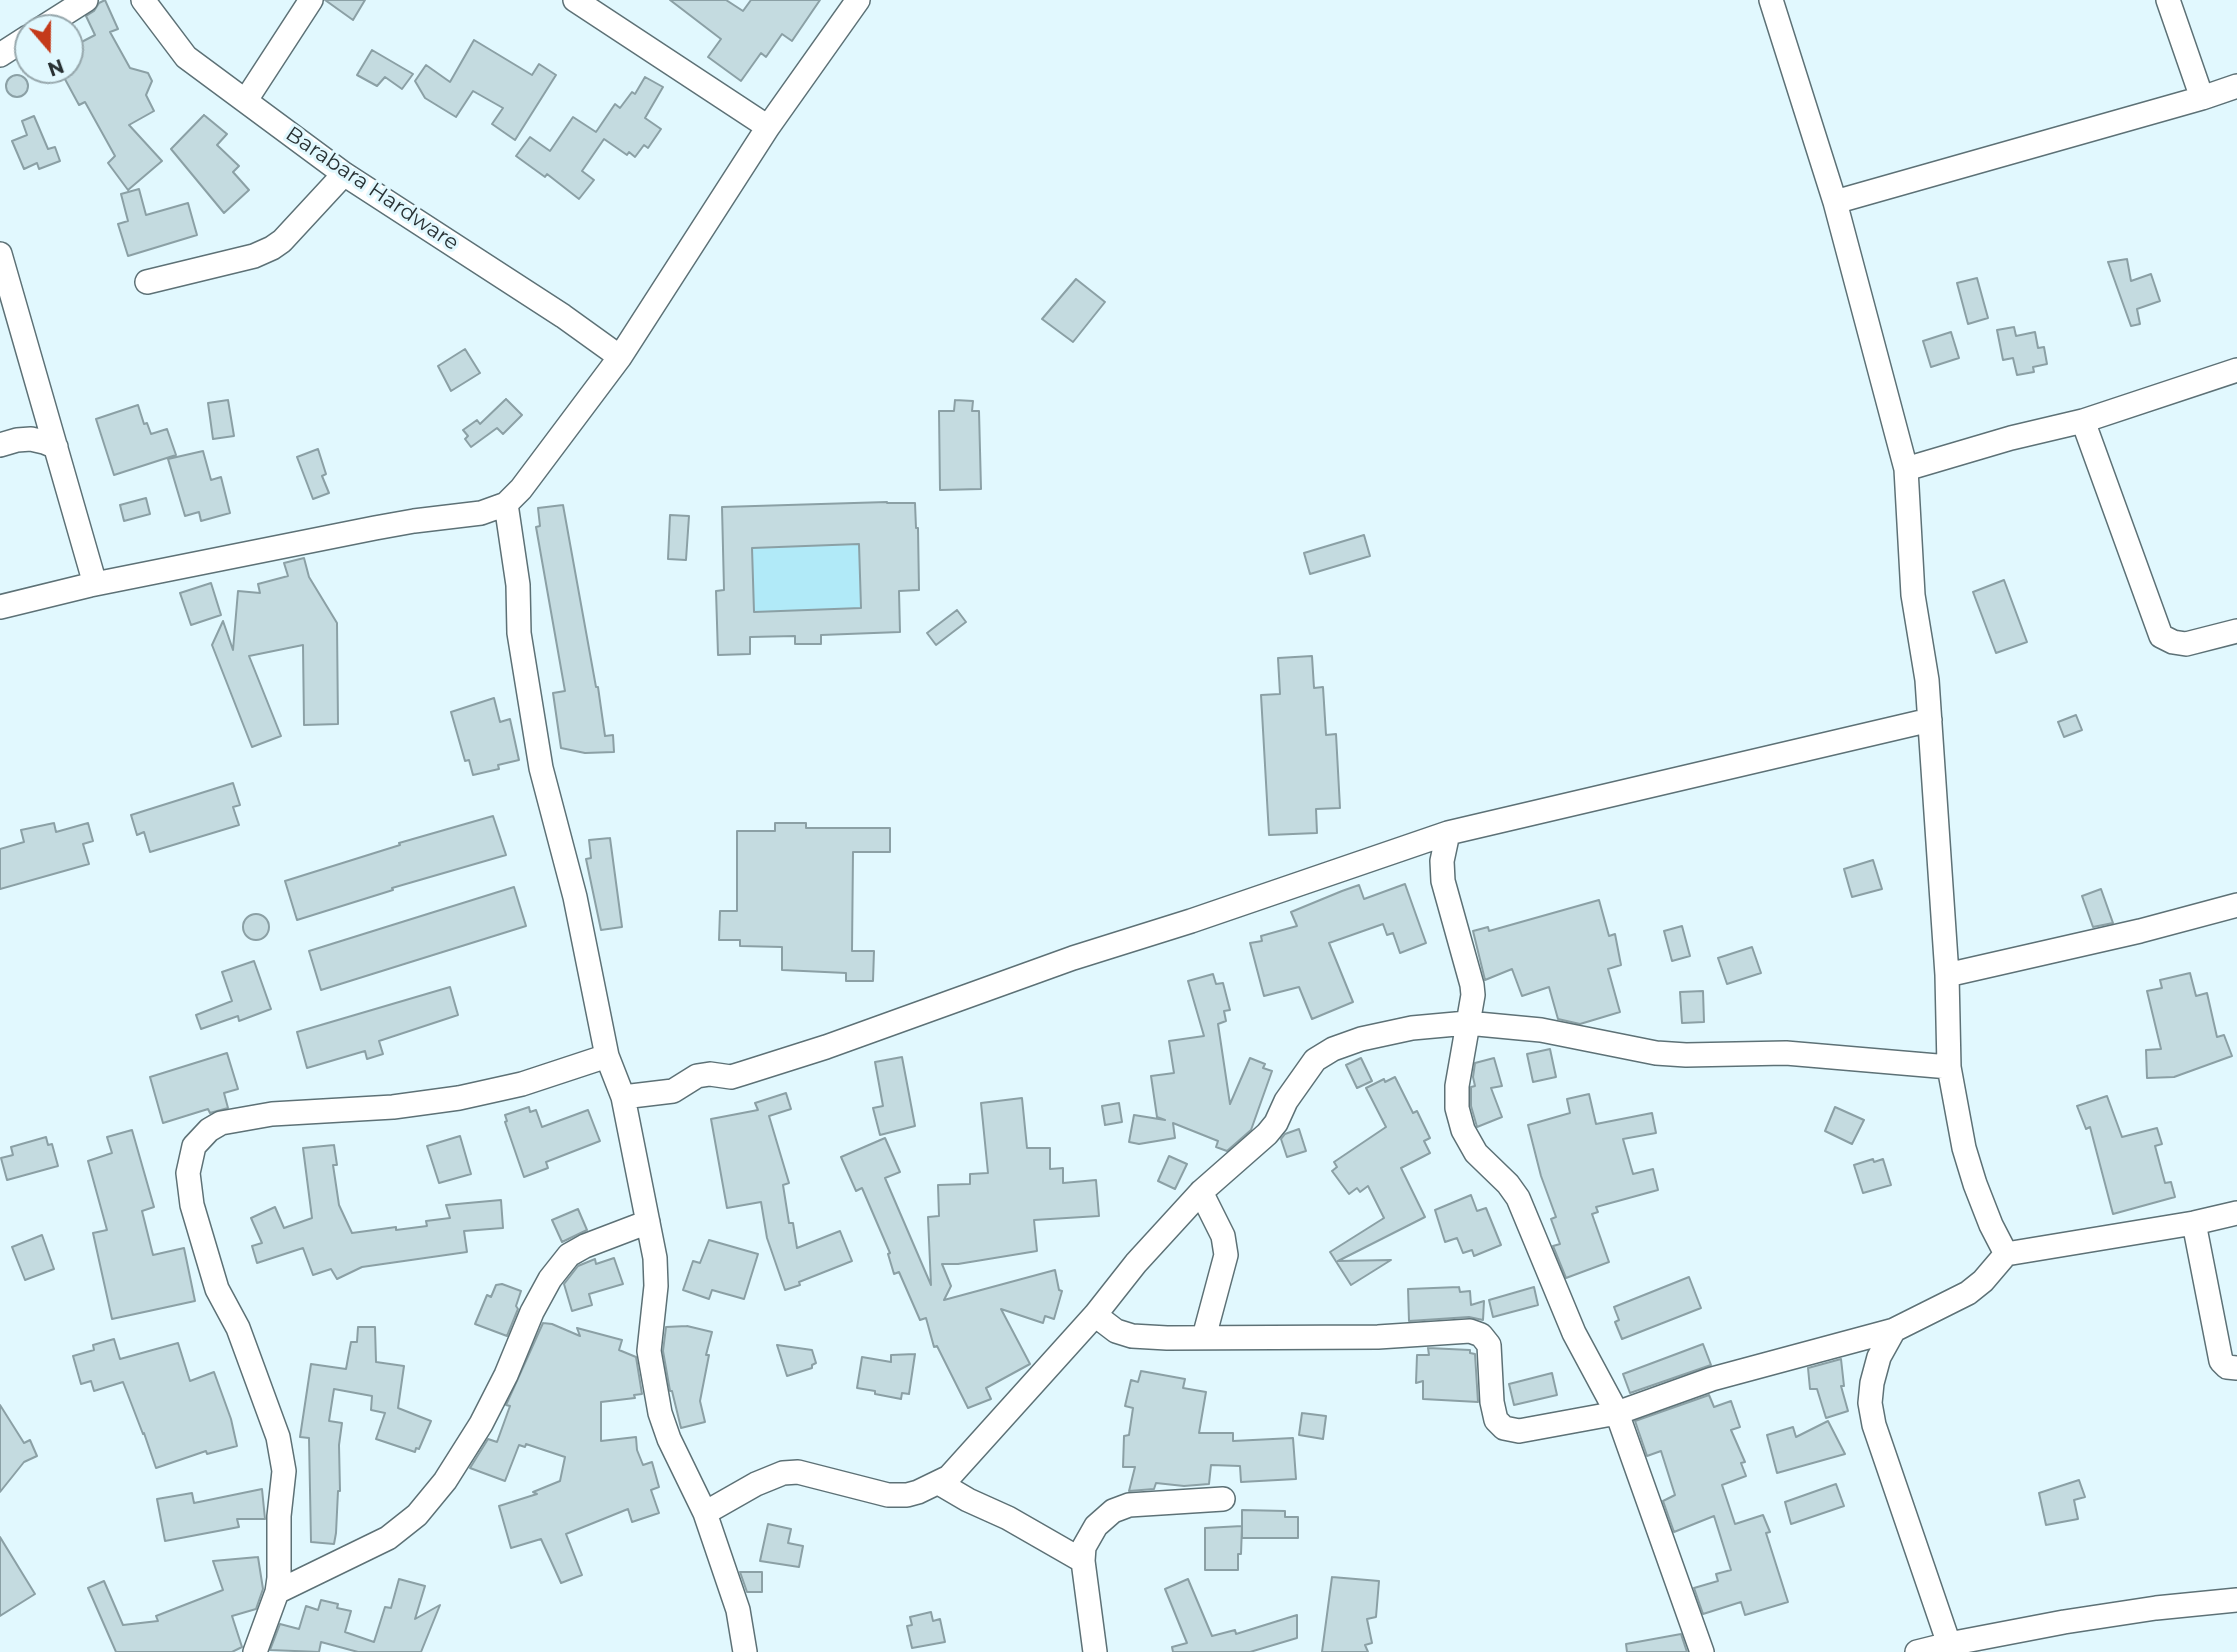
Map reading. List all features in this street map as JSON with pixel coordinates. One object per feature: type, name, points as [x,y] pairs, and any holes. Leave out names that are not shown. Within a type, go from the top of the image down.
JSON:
[{"type":"street","points":[[64,14],[86,0]]},
{"type":"street","name":"Barabara Hardware","points":[[143,0],[186,57],[344,174],[563,316],[620,357]]},
{"type":"street","points":[[246,100],[311,0]]},
{"type":"street","points":[[575,0],[768,127]]},
{"type":"street","points":[[0,607],[95,584],[401,523],[481,513],[506,504],[522,489],[620,357],[768,127],[858,0]]},
{"type":"street","points":[[1771,0],[1835,202],[1906,470],[1913,594],[1927,680],[1930,720],[1947,975],[1949,1067],[1964,1148],[1990,1225],[2006,1254]]},
{"type":"street","points":[[2168,0],[2202,98]]},
{"type":"street","points":[[1835,202],[2237,86]]},
{"type":"street","points":[[147,282],[254,256],[272,248],[282,241],[344,174]]},
{"type":"street","points":[[0,254],[95,584]]},
{"type":"street","points":[[1906,470],[2011,438],[2083,421],[2237,370]]},
{"type":"street","points":[[2083,421],[2161,636],[2186,644],[2237,631]]},
{"type":"street","points":[[0,445],[31,439],[56,447]]},
{"type":"street","points":[[506,504],[519,585],[519,633],[541,768],[575,897],[607,1056],[623,1097],[655,1258],[656,1286],[649,1351],[658,1401],[668,1439],[705,1513],[738,1610],[745,1652]]},
{"type":"street","points":[[623,1097],[673,1091],[697,1076],[710,1074],[731,1077],[756,1070],[1073,958],[1191,921],[1448,833],[1930,720]]},
{"type":"street","points":[[1448,833],[1442,861],[1443,881],[1472,985],[1472,1007],[1457,1086],[1457,1108],[1463,1130],[1476,1153],[1508,1184],[1518,1198],[1574,1333],[1617,1413],[1702,1652]]},
{"type":"street","points":[[1947,975],[2140,931],[2237,905]]},
{"type":"street","points":[[705,1513],[756,1483],[783,1473],[798,1472],[888,1495],[907,1495],[949,1477],[1096,1315],[1136,1263],[1200,1192],[1267,1134],[1315,1059],[1333,1049],[1412,1028],[1467,1023],[1541,1030],[1656,1053],[1786,1053],[1949,1067]]},
{"type":"street","points":[[255,1652],[277,1592],[281,1567],[279,1516],[284,1471],[278,1437],[238,1328],[217,1289],[192,1205],[188,1173],[194,1146],[220,1123],[272,1114],[393,1107],[459,1098],[522,1084],[607,1056]]},
{"type":"street","points":[[1200,1192],[1223,1236],[1226,1255],[1204,1337]]},
{"type":"street","points":[[1096,1315],[1116,1331],[1132,1336],[1167,1338],[1378,1337],[1470,1331],[1481,1335],[1489,1345],[1492,1402],[1496,1420],[1504,1428],[1519,1431],[1617,1413],[1739,1371],[1894,1330],[1968,1293],[1983,1281],[2006,1254],[2194,1223],[2237,1213]]},
{"type":"street","points":[[277,1592],[388,1538],[417,1515],[445,1481],[481,1424],[506,1375],[532,1312],[569,1255],[585,1246],[648,1222]]},
{"type":"street","points":[[2194,1223],[2221,1360],[2227,1367],[2237,1368]]},
{"type":"street","points":[[1894,1330],[1879,1357],[1870,1403],[1874,1425],[1950,1644]]},
{"type":"street","points":[[939,1483],[1008,1518],[1083,1562]]},
{"type":"street","points":[[1095,1652],[1083,1562],[1084,1547],[1096,1526],[1114,1511],[1129,1505],[1223,1499]]},
{"type":"street","points":[[1917,1652],[2090,1618],[2237,1600]]},
{"type":"shaded area","points":[[859,544],[861,608],[754,612],[752,548]]},
{"type":"building","points":[[105,0],[118,29],[110,32],[130,68],[148,73],[152,81],[146,95],[154,111],[129,125],[162,161],[128,190],[108,163],[115,156],[85,102],[79,105],[68,84],[84,84],[84,41],[95,35],[86,16],[94,11],[99,3]]},
{"type":"building","points":[[325,0],[365,0],[353,20]]},
{"type":"building","points":[[670,0],[726,0],[743,11],[751,0],[820,0],[792,41],[782,34],[766,57],[761,53],[741,81],[708,57],[721,39]]},
{"type":"building","points":[[474,40],[532,75],[539,64],[556,75],[515,140],[492,124],[503,108],[473,91],[456,117],[425,98],[415,81],[426,65],[450,82]]},
{"type":"building","points":[[372,50],[413,74],[402,89],[385,77],[377,86],[357,75]]},
{"type":"building","points":[[14,76],[14,84],[28,84],[25,94],[17,97],[9,94],[6,86],[9,78]]},
{"type":"building","points":[[645,77],[663,87],[645,118],[661,129],[648,148],[644,145],[635,157],[629,152],[627,155],[604,139],[582,171],[594,180],[579,199],[547,174],[545,177],[516,156],[530,137],[550,151],[573,117],[596,132],[615,104],[620,108],[632,92],[635,94]]},
{"type":"building","points":[[204,115],[227,134],[217,145],[239,166],[233,172],[249,190],[224,213],[171,149]]},
{"type":"building","points":[[34,116],[48,149],[55,147],[60,161],[39,169],[37,163],[24,169],[12,141],[27,135],[22,121]]},
{"type":"building","points":[[139,189],[146,215],[188,203],[197,235],[128,256],[118,224],[128,221],[121,194]]},
{"type":"building","points":[[2127,259],[2131,281],[2151,274],[2160,301],[2137,309],[2140,324],[2131,326],[2108,262]]},
{"type":"building","points":[[1977,278],[1988,318],[1968,324],[1957,283]]},
{"type":"building","points":[[1076,279],[1105,302],[1073,342],[1042,319]]},
{"type":"building","points":[[2014,327],[2016,336],[2035,332],[2038,348],[2044,347],[2047,364],[2033,367],[2034,372],[2017,375],[2013,358],[2003,360],[1997,330]]},
{"type":"building","points":[[1951,332],[1959,358],[1931,367],[1923,341]]},
{"type":"building","points":[[465,349],[480,373],[451,391],[438,366]]},
{"type":"building","points":[[506,399],[522,415],[503,434],[497,428],[471,447],[463,430],[477,420],[480,424]]},
{"type":"building","points":[[228,400],[234,436],[213,439],[208,403]]},
{"type":"building","points":[[955,400],[973,401],[972,411],[979,411],[981,489],[940,490],[939,411],[954,411]]},
{"type":"building","points":[[138,405],[144,424],[147,423],[151,434],[167,429],[176,455],[114,475],[96,419]]},
{"type":"building","points":[[318,449],[326,474],[322,476],[329,493],[313,499],[297,457]]},
{"type":"building","points":[[203,451],[211,480],[221,477],[230,513],[201,521],[199,512],[185,516],[168,459]]},
{"type":"building","points":[[146,498],[150,514],[124,521],[120,505]]},
{"type":"building","points":[[915,503],[919,590],[899,591],[900,632],[821,635],[821,644],[795,644],[795,636],[750,637],[750,654],[718,655],[716,591],[724,590],[722,507]],"holes":[[[859,544],[861,608],[754,612],[752,548]]]},
{"type":"building","points":[[563,505],[605,736],[613,735],[614,752],[585,753],[561,748],[553,693],[565,691],[536,527],[540,526],[538,508]]},
{"type":"building","points":[[670,515],[689,516],[686,560],[668,559]]},
{"type":"building","points":[[1364,535],[1370,556],[1310,574],[1304,553]]},
{"type":"building","points":[[304,558],[309,577],[337,623],[338,724],[304,725],[303,645],[249,656],[281,736],[252,747],[212,645],[223,621],[233,650],[238,591],[260,593],[258,584],[288,576],[284,563]]},
{"type":"building","points":[[2004,580],[2027,642],[1996,653],[1973,592]]},
{"type":"building","points":[[211,583],[221,615],[191,625],[180,593]]},
{"type":"building","points":[[957,610],[966,622],[936,645],[927,633]]},
{"type":"building","points":[[1312,656],[1314,688],[1323,687],[1326,735],[1336,734],[1340,808],[1316,809],[1317,833],[1269,835],[1261,695],[1280,694],[1278,658]]},
{"type":"building","points":[[494,698],[500,722],[510,719],[519,760],[498,765],[499,769],[473,775],[469,760],[465,761],[451,712]]},
{"type":"building","points":[[2076,715],[2082,730],[2064,737],[2058,722]]},
{"type":"building","points":[[233,783],[240,805],[233,807],[239,825],[150,852],[144,832],[137,835],[131,815]]},
{"type":"building","points":[[493,816],[506,855],[392,888],[393,890],[297,920],[285,881],[400,845],[399,843]]},
{"type":"building","points":[[54,823],[56,832],[88,823],[93,841],[83,844],[89,864],[0,889],[0,849],[24,842],[21,830]]},
{"type":"building","points":[[775,823],[806,823],[806,828],[890,828],[890,852],[853,852],[852,951],[874,951],[873,981],[846,981],[846,973],[782,970],[782,947],[740,946],[740,940],[719,940],[720,911],[737,911],[737,831],[775,831]]},
{"type":"building","points":[[610,838],[622,927],[601,930],[586,859],[591,858],[589,840]]},
{"type":"building","points":[[1873,860],[1882,889],[1852,897],[1844,869]]},
{"type":"building","points":[[1405,884],[1426,943],[1400,953],[1393,933],[1387,935],[1383,924],[1329,943],[1353,1002],[1312,1019],[1299,987],[1264,996],[1250,943],[1262,941],[1261,936],[1297,926],[1291,912],[1342,891],[1359,885],[1364,899]]},
{"type":"building","points":[[514,887],[526,926],[321,990],[309,951]]},
{"type":"building","points":[[2101,889],[2113,923],[2093,927],[2082,896]]},
{"type":"building","points":[[1599,900],[1609,936],[1615,934],[1621,965],[1608,969],[1620,1012],[1580,1024],[1558,1019],[1549,987],[1522,996],[1512,969],[1485,980],[1473,931],[1488,927],[1489,931]]},
{"type":"building","points":[[256,914],[265,918],[269,927],[265,936],[256,940],[247,936],[243,927],[247,918]]},
{"type":"building","points":[[1682,926],[1690,956],[1672,961],[1664,931]]},
{"type":"building","points":[[1752,947],[1761,973],[1727,984],[1718,958]]},
{"type":"building","points":[[254,961],[271,1009],[239,1021],[238,1016],[201,1029],[196,1015],[232,1001],[222,972]]},
{"type":"building","points":[[2190,973],[2196,996],[2207,993],[2217,1037],[2224,1035],[2232,1056],[2174,1077],[2147,1078],[2146,1050],[2161,1049],[2147,991],[2162,988],[2160,980]]},
{"type":"building","points":[[1213,974],[1216,984],[1223,983],[1230,1010],[1224,1011],[1226,1021],[1218,1024],[1230,1104],[1250,1058],[1265,1064],[1263,1068],[1272,1071],[1251,1130],[1227,1151],[1216,1147],[1218,1141],[1173,1123],[1175,1138],[1139,1144],[1129,1142],[1134,1115],[1165,1120],[1157,1117],[1151,1076],[1174,1073],[1169,1041],[1204,1036],[1188,981]]},
{"type":"building","points":[[450,987],[458,1015],[379,1041],[383,1054],[367,1059],[365,1051],[307,1068],[297,1032]]},
{"type":"building","points":[[1703,991],[1704,1022],[1682,1023],[1680,992]]},
{"type":"building","points":[[1550,1049],[1556,1077],[1533,1082],[1527,1054]]},
{"type":"building","points":[[227,1053],[238,1089],[224,1093],[228,1108],[210,1113],[208,1109],[163,1123],[150,1077]]},
{"type":"building","points":[[902,1057],[915,1126],[880,1135],[873,1108],[883,1106],[875,1062]]},
{"type":"building","points":[[1361,1058],[1372,1081],[1357,1088],[1346,1065]]},
{"type":"building","points":[[1494,1058],[1502,1086],[1491,1088],[1502,1117],[1477,1127],[1471,1106],[1471,1087],[1475,1086],[1475,1063]]},
{"type":"building","points":[[1395,1077],[1413,1113],[1417,1111],[1430,1138],[1424,1141],[1430,1153],[1401,1168],[1425,1217],[1338,1261],[1391,1260],[1351,1285],[1330,1252],[1384,1218],[1368,1186],[1360,1192],[1357,1188],[1349,1194],[1332,1171],[1337,1167],[1334,1162],[1386,1127],[1366,1088]]},
{"type":"building","points":[[786,1093],[791,1109],[769,1116],[789,1183],[783,1185],[789,1223],[793,1223],[797,1248],[840,1231],[852,1261],[785,1290],[767,1238],[761,1202],[727,1208],[711,1119],[758,1110],[755,1103]]},
{"type":"building","points":[[1589,1094],[1596,1124],[1652,1113],[1656,1133],[1623,1139],[1633,1174],[1653,1169],[1658,1190],[1596,1207],[1598,1212],[1592,1214],[1609,1262],[1566,1278],[1553,1246],[1560,1244],[1551,1219],[1556,1217],[1541,1176],[1528,1125],[1570,1113],[1567,1099]]},
{"type":"building","points":[[2107,1096],[2122,1137],[2157,1128],[2162,1144],[2155,1146],[2165,1183],[2171,1182],[2175,1197],[2113,1214],[2090,1127],[2086,1129],[2077,1106]]},
{"type":"building","points":[[1022,1098],[1027,1148],[1050,1148],[1050,1169],[1063,1168],[1063,1183],[1096,1180],[1099,1216],[1034,1220],[1037,1251],[958,1264],[942,1264],[951,1286],[944,1300],[1055,1270],[1059,1290],[1062,1291],[1054,1319],[1045,1316],[1043,1323],[1001,1309],[1030,1364],[986,1388],[991,1399],[968,1408],[937,1346],[934,1347],[926,1318],[920,1320],[899,1272],[894,1274],[888,1254],[890,1253],[862,1188],[856,1191],[841,1157],[885,1138],[900,1172],[885,1178],[931,1285],[928,1217],[939,1216],[938,1185],[970,1184],[970,1174],[988,1173],[981,1103]]},
{"type":"building","points":[[1119,1103],[1122,1122],[1105,1125],[1102,1106]]},
{"type":"building","points":[[529,1107],[530,1112],[536,1110],[542,1127],[588,1110],[600,1141],[546,1162],[548,1168],[524,1177],[505,1115]]},
{"type":"building","points":[[1835,1107],[1864,1120],[1852,1144],[1825,1131]]},
{"type":"building","points":[[1299,1129],[1306,1151],[1287,1157],[1281,1139],[1285,1134]]},
{"type":"building","points":[[132,1130],[154,1207],[142,1211],[153,1255],[184,1248],[195,1301],[112,1319],[93,1233],[107,1230],[88,1161],[112,1153],[107,1137]]},
{"type":"building","points":[[460,1136],[471,1174],[439,1183],[427,1146]]},
{"type":"building","points":[[46,1137],[48,1145],[52,1144],[58,1166],[7,1180],[1,1158],[13,1155],[11,1147]]},
{"type":"building","points":[[334,1145],[337,1165],[333,1165],[339,1205],[352,1233],[427,1226],[426,1221],[450,1218],[446,1205],[501,1200],[503,1228],[464,1231],[467,1252],[362,1267],[337,1279],[331,1269],[313,1275],[303,1248],[257,1263],[252,1246],[262,1243],[251,1218],[275,1207],[284,1228],[312,1218],[303,1148]]},
{"type":"building","points":[[1169,1156],[1187,1164],[1175,1189],[1158,1181]]},
{"type":"building","points":[[1873,1159],[1874,1162],[1883,1159],[1891,1185],[1863,1193],[1854,1165]]},
{"type":"building","points":[[1471,1195],[1477,1211],[1486,1208],[1501,1245],[1474,1256],[1472,1250],[1463,1253],[1457,1238],[1445,1242],[1435,1210]]},
{"type":"building","points":[[578,1209],[587,1230],[562,1242],[552,1220]]},
{"type":"building","points":[[42,1235],[54,1269],[25,1280],[12,1247]]},
{"type":"building","points":[[709,1240],[758,1254],[744,1299],[712,1290],[709,1299],[683,1290],[693,1261],[700,1263]]},
{"type":"building","points":[[614,1258],[623,1284],[589,1294],[592,1305],[572,1311],[564,1284],[578,1266],[595,1259],[596,1264]]},
{"type":"building","points":[[1689,1277],[1701,1308],[1622,1339],[1615,1322],[1619,1320],[1614,1307]]},
{"type":"building","points":[[502,1284],[521,1291],[516,1306],[518,1309],[507,1336],[475,1324],[487,1295],[491,1297],[496,1285]]},
{"type":"building","points":[[1459,1287],[1460,1292],[1470,1291],[1471,1305],[1484,1301],[1483,1320],[1469,1317],[1409,1321],[1408,1289]]},
{"type":"building","points":[[1534,1287],[1538,1305],[1493,1317],[1489,1300]]},
{"type":"building","points":[[543,1323],[580,1336],[577,1328],[622,1340],[619,1350],[636,1357],[642,1394],[634,1395],[635,1398],[601,1402],[601,1441],[636,1437],[637,1450],[643,1465],[652,1462],[659,1487],[651,1490],[659,1513],[632,1522],[628,1509],[566,1534],[582,1575],[561,1583],[541,1539],[511,1548],[499,1506],[537,1494],[533,1492],[560,1481],[565,1457],[526,1444],[525,1447],[519,1445],[505,1481],[470,1468],[488,1439],[497,1442],[510,1406],[506,1405]]},
{"type":"building","points":[[687,1326],[712,1332],[700,1401],[705,1422],[681,1428],[670,1391],[663,1351],[666,1327]]},
{"type":"building","points":[[358,1327],[375,1327],[376,1362],[404,1366],[398,1408],[431,1421],[419,1449],[416,1448],[415,1452],[376,1439],[385,1413],[371,1410],[372,1396],[334,1389],[329,1421],[342,1423],[336,1533],[334,1544],[311,1542],[309,1438],[300,1437],[311,1364],[346,1369],[351,1342],[357,1342]]},
{"type":"building","points":[[114,1339],[120,1359],[178,1343],[190,1381],[214,1372],[231,1419],[237,1446],[207,1454],[206,1451],[156,1468],[123,1382],[94,1391],[91,1381],[81,1384],[73,1356],[94,1350],[93,1345]]},
{"type":"building","points":[[1703,1344],[1711,1365],[1630,1393],[1623,1374]]},
{"type":"building","points":[[777,1345],[812,1350],[816,1363],[812,1368],[787,1376]]},
{"type":"building","points":[[1428,1348],[1470,1350],[1470,1353],[1475,1354],[1478,1402],[1423,1399],[1423,1381],[1416,1383],[1417,1355],[1429,1355]]},
{"type":"building","points":[[915,1354],[909,1394],[902,1393],[901,1399],[857,1388],[862,1357],[891,1362],[891,1355]]},
{"type":"building","points":[[1841,1359],[1844,1386],[1841,1386],[1848,1411],[1826,1418],[1817,1389],[1810,1389],[1808,1368]]},
{"type":"building","points":[[1141,1371],[1185,1379],[1183,1388],[1206,1392],[1199,1433],[1233,1433],[1233,1441],[1293,1438],[1296,1479],[1241,1482],[1240,1466],[1211,1465],[1209,1484],[1184,1486],[1156,1483],[1154,1489],[1129,1491],[1135,1467],[1123,1467],[1124,1436],[1129,1435],[1133,1408],[1125,1406],[1131,1380],[1138,1382]]},
{"type":"building","points":[[1552,1373],[1557,1395],[1514,1405],[1509,1384]]},
{"type":"building","points":[[1709,1395],[1714,1407],[1731,1401],[1740,1427],[1731,1430],[1745,1462],[1741,1463],[1746,1476],[1722,1485],[1735,1524],[1763,1515],[1788,1602],[1745,1615],[1741,1602],[1703,1614],[1694,1588],[1718,1581],[1716,1574],[1731,1570],[1714,1516],[1674,1532],[1663,1501],[1675,1495],[1661,1451],[1647,1456],[1635,1421]]},
{"type":"building","points":[[0,1405],[24,1443],[30,1440],[37,1456],[24,1462],[0,1492]]},
{"type":"building","points":[[1302,1413],[1326,1416],[1323,1439],[1299,1435]]},
{"type":"building","points":[[1828,1421],[1845,1454],[1777,1473],[1767,1435],[1793,1427],[1796,1437]]},
{"type":"building","points":[[2079,1480],[2085,1497],[2074,1500],[2078,1519],[2046,1525],[2039,1493]]},
{"type":"building","points":[[1836,1484],[1844,1506],[1791,1524],[1785,1502]]},
{"type":"building","points":[[262,1489],[265,1519],[237,1519],[239,1527],[165,1541],[157,1499],[192,1493],[194,1503]]},
{"type":"building","points":[[1242,1510],[1285,1511],[1285,1517],[1298,1517],[1298,1538],[1242,1538]]},
{"type":"building","points":[[768,1524],[791,1529],[788,1543],[803,1546],[799,1567],[760,1561]]},
{"type":"building","points":[[1242,1526],[1238,1570],[1205,1570],[1205,1528]]},
{"type":"building","points":[[0,1537],[35,1594],[0,1616]]},
{"type":"building","points":[[258,1557],[263,1589],[256,1609],[232,1616],[242,1647],[232,1652],[116,1652],[88,1588],[104,1581],[123,1625],[158,1621],[156,1616],[223,1590],[213,1561]]},
{"type":"building","points":[[740,1572],[762,1572],[762,1592],[747,1592]]},
{"type":"building","points":[[1332,1577],[1379,1581],[1376,1617],[1367,1619],[1372,1643],[1365,1645],[1368,1652],[1322,1652]]},
{"type":"building","points":[[399,1579],[425,1586],[415,1619],[440,1605],[421,1652],[358,1652],[321,1642],[319,1652],[270,1650],[280,1624],[299,1629],[306,1606],[318,1610],[321,1600],[351,1611],[345,1632],[374,1642],[385,1607],[391,1608]]},
{"type":"building","points":[[1188,1579],[1212,1636],[1235,1630],[1236,1634],[1297,1615],[1297,1638],[1250,1652],[1173,1652],[1172,1647],[1187,1643],[1165,1589]]},
{"type":"building","points":[[931,1612],[933,1621],[940,1619],[945,1642],[912,1648],[907,1626],[912,1625],[910,1617]]},
{"type":"building","points":[[1681,1634],[1687,1652],[1627,1652],[1626,1644]]}]
